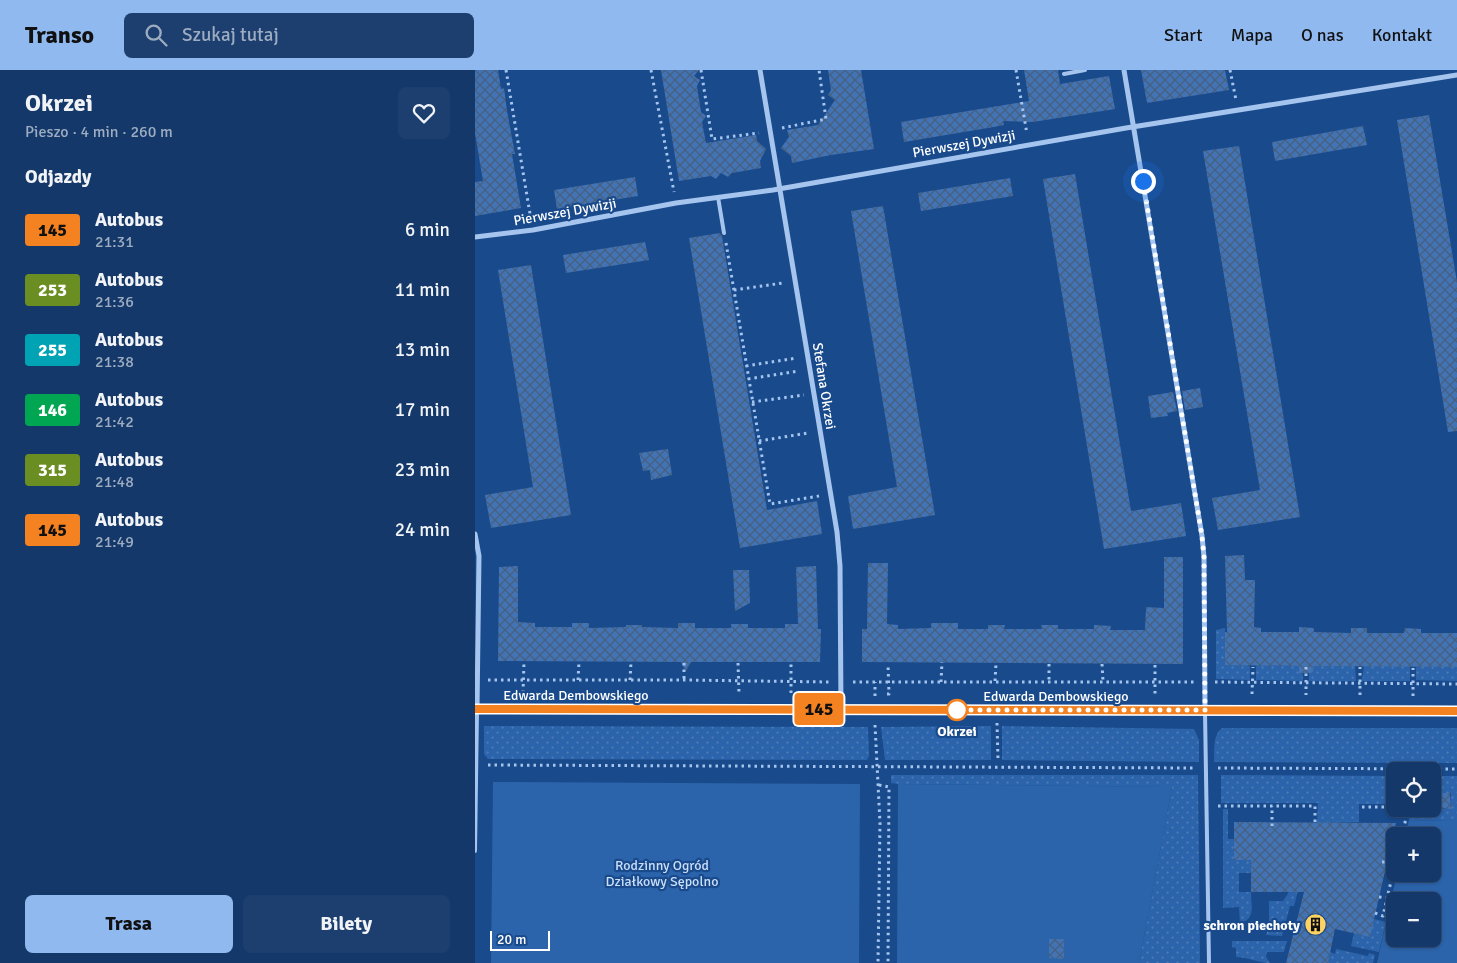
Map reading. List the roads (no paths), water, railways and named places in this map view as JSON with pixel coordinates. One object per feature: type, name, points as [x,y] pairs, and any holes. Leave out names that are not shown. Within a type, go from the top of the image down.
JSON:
[{"type":"street","name":"Stefana Okrzei","points":[[760,70],[838,540],[841,566],[841,709]]},
{"type":"street","points":[[1124,70],[1202,536],[1204,557],[1205,710]]},
{"type":"street","name":"Pierwszej Dywizji","points":[[475,237],[533,230],[676,203],[780,189],[1029,144],[1457,76]]},
{"type":"street","points":[[475,534],[479,556],[476,709]]},
{"type":"street","name":"Edwarda Dembowskiego","points":[[476,709],[1457,711]]},
{"type":"lane","points":[[1064,74],[1085,70]]},
{"type":"lane","points":[[718,197],[724,233]]},
{"type":"lane","points":[[475,851],[476,709]]},
{"type":"lane","points":[[1205,710],[1209,963]]},
{"type":"place","name":"Okrzei","points":[[957,710]]},
{"type":"place","name":"schron piechoty","points":[[1316,925]]},
{"type":"park label","name":"Rodzinny Ogród Działkowy Sępolno","points":[[662,874]]}]
